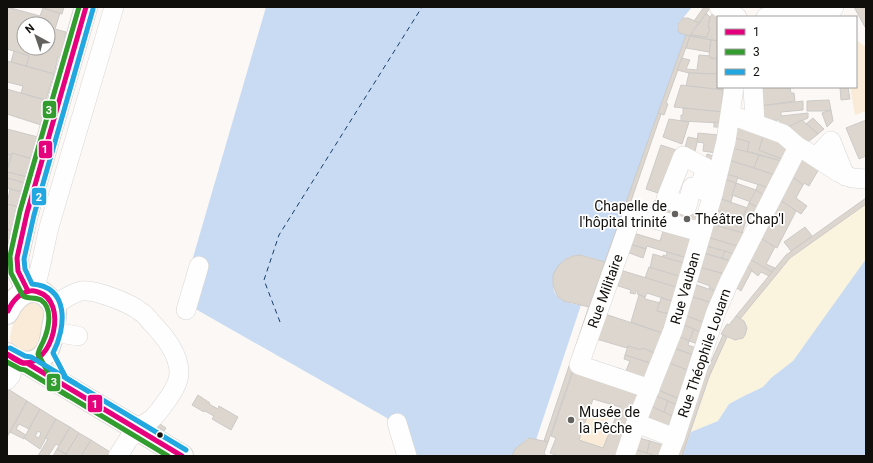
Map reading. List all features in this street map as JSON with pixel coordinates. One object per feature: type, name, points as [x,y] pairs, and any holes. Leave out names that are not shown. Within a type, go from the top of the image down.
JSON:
[{"type":"main road","points":[[31,291],[18,271],[17,258],[27,213],[86,7]]},
{"type":"main road","points":[[7,313],[14,301],[20,295],[31,291],[41,292],[47,296],[54,305],[55,314],[51,342],[23,357],[61,383],[182,456]]},
{"type":"street","points":[[31,291],[40,273],[43,251],[49,227],[114,7]]},
{"type":"street","points":[[719,7],[735,16]]},
{"type":"street","points":[[752,16],[759,7]]},
{"type":"street","points":[[775,16],[832,10],[834,7]]},
{"type":"street","name":"Rue Vauban","points":[[625,456],[636,423],[673,330],[701,232],[706,191],[726,141],[734,88]]},
{"type":"street","points":[[753,88],[755,123]]},
{"type":"street","points":[[730,115],[782,134],[798,147],[845,176],[866,179]]},
{"type":"street","points":[[821,152],[831,141],[845,176]]},
{"type":"street","name":"Rue Théophile Louarn","points":[[668,456],[716,312],[729,282],[798,147]]},
{"type":"street","name":"Rue Militaire","points":[[650,389],[579,365],[635,206],[701,232]]},
{"type":"street","points":[[186,310],[199,266]]},
{"type":"street","points":[[54,305],[80,291],[95,291],[142,312],[164,336],[171,347],[179,372],[177,382],[155,418],[138,429],[130,437],[118,456]]},
{"type":"street","points":[[53,332],[78,336]]},
{"type":"street","points":[[7,380],[23,357]]},
{"type":"street","points":[[397,423],[407,456]]},
{"type":"street","points":[[636,423],[675,438]]},
{"type":"shaded area","points":[[857,41],[866,47],[866,111],[855,115],[850,88],[857,88]]},
{"type":"shaded area","points":[[35,297],[45,307],[41,347],[27,356],[11,347],[10,337],[16,312]]},
{"type":"shaded area","points":[[602,408],[611,409],[608,421],[611,430],[603,448],[579,440],[589,410],[600,413]]},
{"type":"sand","points":[[866,204],[866,261],[793,361],[771,378],[763,387],[729,404],[718,421],[691,432],[709,377],[727,337],[732,340],[739,340],[746,333],[746,324],[740,319],[790,258]]},
{"type":"water","points":[[266,7],[704,7],[694,21],[685,18],[678,24],[679,31],[686,35],[605,262],[580,255],[572,256],[561,264],[554,276],[554,289],[562,300],[589,307],[538,440],[528,438],[515,449],[512,456],[400,456],[387,418],[192,307],[192,261]]},
{"type":"water","points":[[866,259],[866,456],[682,456],[691,432],[718,421],[729,404],[763,387],[771,378],[793,361]]},
{"type":"pier","points":[[692,7],[704,7],[694,21],[688,18],[683,18]]},
{"type":"pier","points":[[581,305],[589,307],[544,441],[536,440]]},
{"type":"building","points":[[7,7],[40,16],[16,16],[16,52],[7,49]]},
{"type":"building","points":[[43,7],[64,7],[62,14]]},
{"type":"building","points":[[704,7],[711,7],[699,23],[694,21]]},
{"type":"building","points":[[854,7],[866,7],[866,27],[865,27]]},
{"type":"building","points":[[43,8],[60,13],[56,26],[56,16],[40,16]]},
{"type":"building","points":[[706,13],[710,17],[708,27],[710,28],[707,37],[691,35]]},
{"type":"building","points":[[713,13],[717,16],[717,41],[690,36],[707,37],[710,28],[708,27],[710,17]]},
{"type":"building","points":[[683,18],[688,18],[699,23],[690,36],[678,31],[678,24]]},
{"type":"building","points":[[56,29],[66,32],[64,39],[66,39],[60,58],[58,57],[54,74],[26,66],[29,56],[56,56]]},
{"type":"building","points":[[686,35],[690,36],[666,103],[668,104],[664,115],[658,113]]},
{"type":"building","points":[[690,36],[711,40],[709,52],[686,48]]},
{"type":"building","points":[[711,40],[717,41],[717,59],[710,58]]},
{"type":"building","points":[[14,51],[16,52],[16,56],[29,56],[26,66],[11,62]]},
{"type":"building","points":[[699,55],[710,56],[710,58],[717,59],[717,74],[689,73],[677,70],[682,58],[690,60],[686,69],[697,70]]},
{"type":"building","points":[[7,61],[54,74],[46,100],[21,93],[23,86],[7,82]]},
{"type":"building","points":[[689,73],[717,74],[717,88],[723,88],[723,90],[686,86]]},
{"type":"building","points":[[681,85],[723,90],[721,112],[674,107]]},
{"type":"building","points":[[760,88],[790,88],[791,93],[794,93],[795,101],[760,106]]},
{"type":"building","points":[[840,88],[848,88],[850,99],[841,100]]},
{"type":"building","points":[[7,89],[48,101],[41,125],[7,114]]},
{"type":"building","points":[[829,100],[831,110],[807,111],[807,101]]},
{"type":"building","points":[[803,101],[803,110],[781,112],[781,116],[808,113],[808,118],[786,128],[780,128],[780,120],[761,121],[760,106]]},
{"type":"building","points":[[683,108],[723,112],[721,123],[681,121]]},
{"type":"building","points":[[831,110],[833,121],[827,127],[822,113]]},
{"type":"building","points":[[658,113],[661,114],[548,442],[544,441],[590,303]]},
{"type":"building","points":[[813,118],[824,129],[818,134],[806,124]]},
{"type":"building","points":[[669,119],[689,122],[682,144],[663,137]]},
{"type":"building","points":[[802,120],[818,134],[803,146],[786,128]]},
{"type":"building","points":[[866,120],[866,156],[859,159],[846,128]]},
{"type":"building","points":[[714,122],[720,122],[720,127],[714,127]]},
{"type":"building","points":[[738,123],[764,134],[759,150],[782,159],[781,161],[747,151],[749,142],[734,138]]},
{"type":"building","points":[[7,129],[38,137],[32,159],[12,153],[11,155],[7,154]]},
{"type":"building","points":[[698,133],[719,135],[716,153],[703,151],[704,143],[697,142]]},
{"type":"building","points":[[764,134],[785,144],[787,150],[782,159],[759,150]]},
{"type":"building","points":[[688,137],[698,139],[694,155],[684,151]]},
{"type":"building","points":[[732,137],[749,142],[747,153],[731,148]]},
{"type":"building","points":[[661,145],[679,151],[664,195],[646,189]]},
{"type":"building","points":[[732,148],[759,155],[754,168],[729,160]]},
{"type":"building","points":[[12,153],[32,159],[27,177],[7,172]]},
{"type":"building","points":[[7,154],[11,155],[7,170]]},
{"type":"building","points":[[707,154],[714,156],[713,162],[705,161]]},
{"type":"building","points":[[802,154],[819,169],[809,186],[804,183],[803,185],[789,174]]},
{"type":"building","points":[[759,155],[781,161],[775,175],[754,168]]},
{"type":"building","points":[[729,160],[775,175],[769,188],[725,174]]},
{"type":"building","points":[[7,172],[27,177],[25,183],[7,178]]},
{"type":"building","points":[[725,174],[738,177],[736,183],[723,179]]},
{"type":"building","points":[[789,174],[803,185],[796,198],[807,206],[801,214],[777,198]]},
{"type":"building","points":[[7,178],[25,183],[22,192],[7,188]]},
{"type":"building","points":[[723,179],[736,183],[731,202],[718,198]]},
{"type":"building","points":[[736,183],[756,190],[751,202],[732,195]]},
{"type":"building","points":[[758,184],[769,188],[765,196],[756,190]]},
{"type":"building","points":[[10,189],[22,192],[18,207],[7,204]]},
{"type":"building","points":[[756,190],[765,196],[759,208],[749,203]]},
{"type":"building","points":[[718,198],[748,208],[742,220],[715,210]]},
{"type":"building","points":[[777,198],[796,211],[777,248],[757,236]]},
{"type":"building","points":[[866,198],[866,204],[790,258],[740,319],[736,316],[786,255]]},
{"type":"building","name":"Chapelle de l'hôpital trinité","points":[[655,200],[700,213],[696,228],[651,216]]},
{"type":"building","points":[[749,203],[759,208],[752,223],[742,220]]},
{"type":"building","points":[[7,204],[18,207],[12,231],[7,229]]},
{"type":"building","points":[[715,210],[746,221],[742,233],[711,224]]},
{"type":"building","points":[[711,224],[747,234],[740,247],[707,237]]},
{"type":"building","points":[[665,225],[694,234],[687,258],[647,246],[646,249],[626,243],[630,232],[660,241]]},
{"type":"building","points":[[805,227],[812,236],[791,251],[784,242]]},
{"type":"building","points":[[7,229],[12,231],[8,245],[7,244]]},
{"type":"building","points":[[757,236],[775,247],[766,264],[775,268],[772,272],[746,257]]},
{"type":"building","points":[[707,237],[740,247],[737,255],[702,245]]},
{"type":"building","points":[[626,243],[646,249],[643,258],[624,251]]},
{"type":"building","points":[[702,245],[725,251],[722,258],[700,252]]},
{"type":"building","points":[[725,251],[737,255],[733,262],[722,258]]},
{"type":"building","points":[[667,252],[687,258],[685,264],[663,257],[663,255],[666,256]]},
{"type":"building","points":[[700,252],[733,262],[728,275],[695,266]]},
{"type":"building","points":[[653,254],[687,264],[683,278],[650,268]]},
{"type":"building","points":[[580,255],[605,262],[589,307],[564,301],[558,297],[553,286],[553,275],[558,266],[566,259]]},
{"type":"building","points":[[746,257],[772,272],[769,276],[761,272],[758,276],[742,263]]},
{"type":"building","points":[[742,263],[752,270],[741,291],[734,286]]},
{"type":"building","points":[[649,267],[682,277],[679,288],[645,278]]},
{"type":"building","points":[[699,267],[728,275],[720,292],[709,288],[710,286],[696,281]]},
{"type":"building","points":[[617,269],[679,288],[675,302],[647,293],[645,297],[637,294],[638,291],[636,291],[635,294],[630,293],[631,290],[612,284]]},
{"type":"building","points":[[691,283],[720,293],[715,304],[690,296]]},
{"type":"building","points":[[639,295],[645,297],[645,299],[660,303],[657,311],[671,314],[665,334],[631,322]]},
{"type":"building","points":[[690,296],[715,304],[708,324],[684,315]]},
{"type":"building","points":[[661,298],[675,302],[671,314],[657,311]]},
{"type":"building","points":[[602,313],[665,334],[657,354],[642,348],[641,350],[628,346],[627,348],[593,338]]},
{"type":"building","points":[[684,315],[708,324],[704,334],[681,324]]},
{"type":"building","points":[[736,316],[744,321],[747,328],[743,338],[735,340],[721,334],[727,324],[729,325]]},
{"type":"building","points":[[681,324],[694,329],[689,341],[676,335]]},
{"type":"building","points":[[694,329],[704,334],[701,345],[689,341]]},
{"type":"building","points":[[676,335],[689,341],[688,345],[699,349],[696,356],[672,347]]},
{"type":"building","points":[[723,335],[727,337],[709,377],[682,456],[677,456],[705,375]]},
{"type":"building","points":[[628,346],[641,350],[642,348],[657,354],[653,364],[625,355]]},
{"type":"building","points":[[673,348],[696,356],[690,371],[667,362]]},
{"type":"building","points":[[625,355],[653,364],[646,383],[616,373],[618,368],[626,371],[630,361],[624,359]]},
{"type":"building","points":[[667,362],[692,372],[682,400],[656,389]]},
{"type":"building","name":"Musée de la Pêche","points":[[574,369],[643,391],[620,456],[558,456],[550,453],[556,438],[551,436]],"holes":[[[593,399],[620,407],[603,448],[579,440]]]},
{"type":"building","points":[[8,389],[27,401],[7,437],[7,391]]},
{"type":"building","points":[[655,389],[682,400],[679,406],[652,394]]},
{"type":"building","points":[[652,394],[668,401],[664,412],[648,405]]},
{"type":"building","points":[[198,395],[218,409],[219,406],[238,417],[231,430],[212,419],[214,416],[192,405]]},
{"type":"building","points":[[27,401],[40,409],[29,429],[19,424],[16,429],[26,435],[24,439],[10,432]]},
{"type":"building","points":[[668,401],[679,406],[675,417],[664,412]]},
{"type":"building","points":[[650,406],[675,417],[670,428],[646,419]]},
{"type":"building","points":[[40,409],[56,419],[40,449],[24,438]],"holes":[[[38,431],[41,433],[39,438],[35,436]]]},
{"type":"building","points":[[56,419],[70,427],[59,446],[56,444],[48,456],[38,456],[48,439],[45,438]]},
{"type":"building","points":[[160,424],[166,428],[164,431],[158,427]]},
{"type":"building","points":[[70,427],[79,433],[66,454],[57,449]]},
{"type":"building","points":[[79,433],[91,440],[81,456],[68,456],[66,454]]},
{"type":"building","points":[[636,437],[650,441],[647,453],[633,449]]},
{"type":"building","points":[[529,438],[548,442],[544,453],[546,456],[512,456],[515,449]]},
{"type":"building","points":[[91,440],[110,452],[107,456],[81,456]]},
{"type":"building","points":[[650,441],[663,445],[662,456],[647,453]]},
{"type":"building","points":[[57,449],[67,455],[53,456]]},
{"type":"building","points":[[633,449],[647,453],[656,456],[630,456]]},
{"type":"ferry route","points":[[280,322],[264,280],[279,235],[422,7]]},
{"type":"transit line","name":"3","points":[[79,7],[20,211],[10,256],[11,273],[23,296],[41,300],[48,309],[48,326],[38,354],[57,389],[168,456]]},
{"type":"transit line","name":"1","points":[[28,291],[18,271],[17,258],[27,213],[86,7]]},
{"type":"transit line","name":"2","points":[[93,9],[34,215],[24,259],[25,269],[32,284],[44,287],[53,293],[59,301],[62,310],[61,332],[53,353],[66,378],[186,450]]},
{"type":"transit line","name":"1","points":[[7,354],[23,363],[34,361],[42,354],[49,344],[55,319],[53,307],[47,298],[34,291],[26,292],[19,296],[8,311]]},
{"type":"transit line","name":"2","points":[[10,348],[25,356],[31,357],[76,384]]},
{"type":"transit line","name":"1","points":[[7,354],[23,363],[27,363],[182,456]]},
{"type":"transit line","name":"3","points":[[7,362],[25,370],[68,396]]},
{"type":"place","name":"Chapelle de l'hôpital trinité","points":[[675,214]]},
{"type":"place","name":"Théâtre Chap'l","points":[[687,219]]},
{"type":"place","name":"Musée de la Pêche","points":[[571,420]]}]
